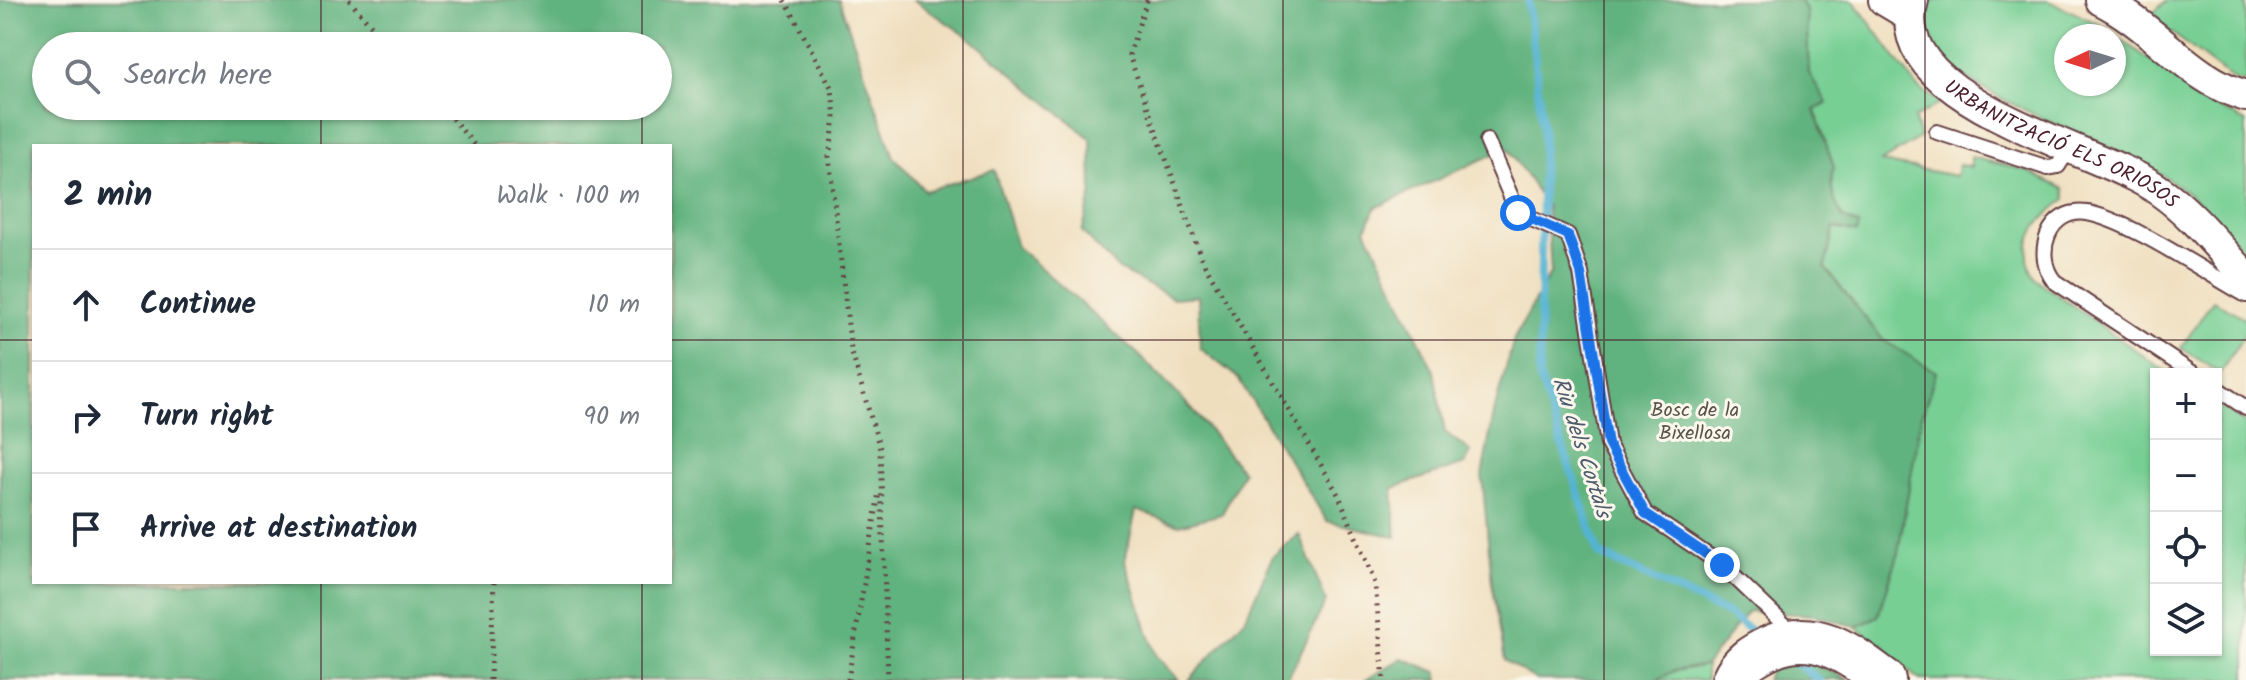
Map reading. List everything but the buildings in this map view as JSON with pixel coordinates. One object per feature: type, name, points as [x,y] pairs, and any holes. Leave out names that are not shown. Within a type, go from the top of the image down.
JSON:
[{"type":"main road","points":[[1738,672],[1760,652],[1798,638],[1824,642],[1846,652],[1884,680]]},
{"type":"street","points":[[2101,0],[2136,21],[2218,88],[2246,96]]},
{"type":"street","name":"URBANITZACIÓ ELS ORIOSOS","points":[[1902,5],[1915,50],[1959,93],[2006,120],[2108,161],[2159,190],[2183,210],[2246,277]]},
{"type":"lane","points":[[1937,132],[2048,168],[2058,166],[2070,146]]},
{"type":"lane","points":[[1487,141],[1518,213],[1568,235],[1581,273],[1608,444],[1645,513],[1722,565],[1798,638]]},
{"type":"lane","points":[[2185,368],[2054,281],[2045,270],[2042,255],[2053,225],[2068,215],[2086,213],[2112,221],[2246,295]]},
{"type":"lane","points":[[2222,392],[2246,408]]},
{"type":"path","points":[[349,0],[377,32]]},
{"type":"path","points":[[785,0],[832,89],[835,118],[829,157],[851,350],[880,449],[888,680]]},
{"type":"path","points":[[1147,0],[1129,55],[1202,260],[1339,496],[1375,583],[1384,680]]},
{"type":"path","points":[[454,120],[473,144]]},
{"type":"path","points":[[848,680],[882,479]]},
{"type":"path","points":[[490,680],[494,584]]},
{"type":"green space","points":[[0,0],[839,0],[894,157],[925,191],[994,170],[1017,247],[1139,355],[1192,409],[1243,472],[1222,514],[1179,525],[1136,510],[1125,561],[1156,655],[1179,680],[0,680]]},
{"type":"green space","name":"Bosc de la Bixellosa","points":[[914,0],[1799,0],[1806,10],[1809,73],[1827,103],[1815,110],[1834,168],[1831,181],[1833,194],[1843,218],[1859,225],[1857,233],[1834,228],[1825,268],[1883,340],[1936,372],[1921,418],[1897,558],[1878,616],[1857,627],[1814,615],[1748,611],[1706,665],[1674,671],[1656,680],[1537,680],[1505,661],[1492,583],[1482,475],[1496,404],[1514,339],[1551,272],[1547,206],[1507,148],[1375,208],[1366,229],[1434,371],[1445,432],[1471,452],[1465,464],[1393,488],[1396,537],[1327,521],[1238,378],[1200,348],[1198,296],[1173,298],[1119,270],[1082,232],[1092,193],[1091,139],[971,39]]},
{"type":"green space","points":[[1799,0],[1853,0],[1917,87],[1941,103],[1914,118],[1920,137],[1881,162],[1956,176],[1959,165],[1971,167],[1971,157],[2025,170],[2064,189],[2066,199],[2039,224],[2029,244],[2028,255],[2035,279],[2161,368],[2150,368],[2150,656],[2222,656],[2222,409],[2246,424],[2246,680],[1920,680],[1857,627],[1878,616],[1897,558],[1921,418],[1936,373],[1883,340],[1825,268],[1834,228],[1843,218],[1832,187],[1834,168],[1815,110],[1826,103],[1809,74],[1806,10]]},
{"type":"green space","points":[[1933,0],[2047,0],[2099,24],[2054,24],[2054,96],[2126,96],[2126,43],[2218,108],[2246,122],[2246,253],[2199,203],[2167,178],[1970,80],[1944,60],[1926,39],[1924,19]]},
{"type":"green space","points":[[2167,0],[2246,0],[2246,82],[2235,81],[2150,16]]},
{"type":"green space","points":[[2213,300],[2246,319],[2246,332],[2222,370],[2212,368],[2181,348]]},
{"type":"green space","points":[[1299,534],[1326,601],[1287,680],[1189,680],[1245,619],[1273,556]]},
{"type":"green space","points":[[1402,658],[1437,672],[1439,680],[1366,680]]},
{"type":"green space","points":[[1807,660],[1849,680],[1766,680],[1770,670]]},
{"type":"green space","points":[[1706,665],[1706,680],[1656,680],[1674,671]]},
{"type":"waterway","name":"Riu dels Cortals","points":[[1528,0],[1543,133],[1539,376],[1599,554],[1728,614],[1761,638]]},
{"type":"waterway","name":"Riu dels Cortals","points":[[1785,655],[1819,680]]},
{"type":"route","points":[[1518,213],[1568,235],[1581,273],[1608,444],[1645,513],[1722,565]]}]
